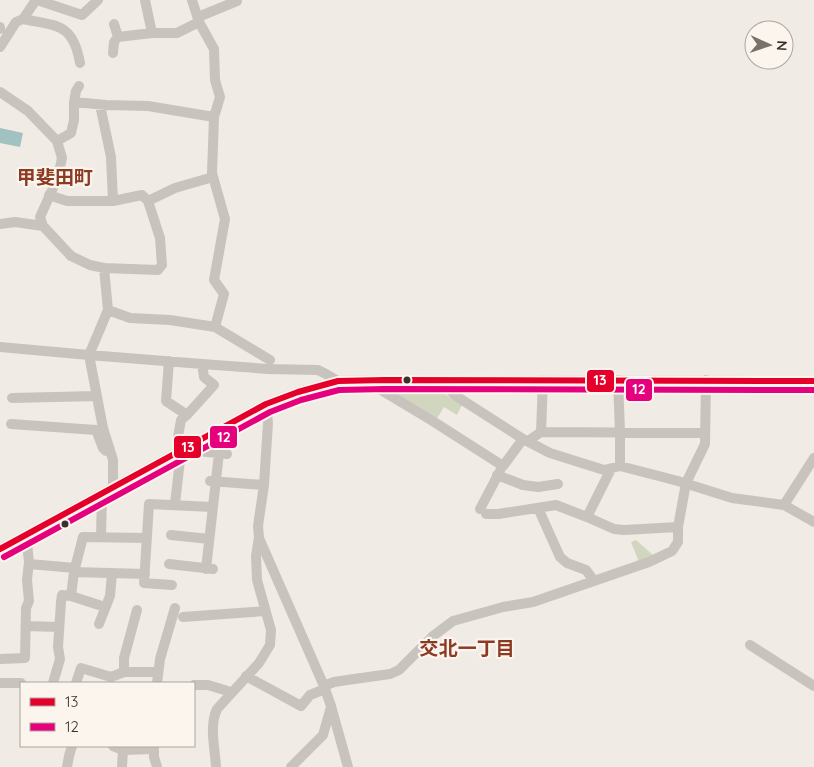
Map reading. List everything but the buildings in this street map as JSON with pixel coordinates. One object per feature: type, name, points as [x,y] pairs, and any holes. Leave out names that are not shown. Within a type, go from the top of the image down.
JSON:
[{"type":"street","points":[[22,20],[37,0],[82,15],[98,0]]},
{"type":"street","points":[[145,0],[152,33]]},
{"type":"street","points":[[192,0],[214,49],[215,80],[220,97],[214,116],[212,173],[225,219],[214,280],[224,294],[215,328]]},
{"type":"street","points":[[113,53],[114,42],[118,37],[152,33],[177,33],[236,0]]},
{"type":"street","points":[[0,47],[16,22],[22,20],[60,27],[73,38],[80,63]]},
{"type":"street","points":[[114,24],[118,37]]},
{"type":"street","points":[[57,141],[71,133],[74,120],[74,102],[79,86]]},
{"type":"street","points":[[0,92],[28,110],[57,141],[62,158],[58,177],[49,195],[40,217],[42,226],[71,256],[90,265],[104,268],[158,270],[162,265],[160,238],[148,201],[142,195],[113,201],[67,201],[49,195]]},
{"type":"street","points":[[74,102],[148,106],[214,116]]},
{"type":"street","points":[[100,104],[111,157],[113,201]]},
{"type":"street","points":[[148,201],[174,188],[213,177]]},
{"type":"street","points":[[0,224],[15,222],[42,226]]},
{"type":"street","points":[[104,268],[108,310],[89,355],[96,396],[113,460],[113,488]]},
{"type":"street","points":[[108,310],[130,318],[170,320],[215,328],[269,364]]},
{"type":"street","points":[[0,347],[202,364],[269,364],[318,370],[338,381]]},
{"type":"street","points":[[169,361],[166,400],[187,415]]},
{"type":"street","points":[[178,437],[181,420],[214,384],[204,377],[202,364]]},
{"type":"street","points":[[541,432],[543,380]]},
{"type":"street","points":[[587,517],[615,468],[620,432],[618,380]]},
{"type":"street","points":[[246,676],[301,706],[310,695],[334,682],[390,674],[399,670],[433,636],[453,621],[503,607],[533,602],[649,562],[672,551],[678,542],[678,527],[686,483],[704,444],[706,380]]},
{"type":"street","points":[[0,549],[266,404],[298,392],[338,381],[814,380]]},
{"type":"street","points":[[366,381],[431,420],[500,471],[523,485],[538,487],[558,484]]},
{"type":"street","points":[[441,381],[456,396],[550,453],[604,470],[615,468],[686,483],[732,498],[784,505],[814,522]]},
{"type":"street","points":[[12,398],[96,396]]},
{"type":"street","points":[[216,767],[212,727],[217,708],[259,663],[270,645],[271,630],[257,580],[256,556],[264,485],[268,423],[266,404]]},
{"type":"street","points":[[11,424],[96,430],[103,448],[113,460]]},
{"type":"street","points":[[678,527],[614,529],[556,505],[498,514],[483,512],[500,471],[526,440],[541,432],[705,433]]},
{"type":"street","points":[[169,564],[210,569],[209,539],[212,481],[223,453],[184,449]]},
{"type":"street","points":[[174,504],[184,449]]},
{"type":"street","points":[[784,505],[814,458]]},
{"type":"street","points":[[212,481],[264,485]]},
{"type":"street","points":[[101,537],[102,495]]},
{"type":"street","points":[[172,586],[144,583],[149,504],[212,507]]},
{"type":"street","points":[[538,508],[560,558],[567,563],[586,570],[594,581]]},
{"type":"street","points":[[171,534],[209,539]]},
{"type":"street","points":[[0,659],[25,658],[29,564],[26,535]]},
{"type":"street","points":[[71,596],[83,537],[147,538]]},
{"type":"street","points":[[259,537],[331,706],[348,767]]},
{"type":"street","points":[[29,564],[112,574],[145,574]]},
{"type":"street","points":[[99,624],[110,596],[112,574]]},
{"type":"street","points":[[53,682],[60,659],[58,647],[62,595],[105,607]]},
{"type":"street","points":[[157,682],[160,659],[175,608]]},
{"type":"street","points":[[124,672],[124,658],[132,640],[137,610]]},
{"type":"street","points":[[183,617],[265,611]]},
{"type":"street","points":[[26,626],[59,627]]},
{"type":"street","points":[[750,645],[814,686]]},
{"type":"street","points":[[76,682],[81,668],[111,677],[124,672],[158,672]]},
{"type":"street","points":[[0,683],[20,683]]},
{"type":"street","points":[[195,686],[208,684],[231,692]]},
{"type":"street","points":[[291,767],[323,734],[331,706]]},
{"type":"street","points":[[67,767],[72,747]]},
{"type":"street","points":[[122,767],[118,748],[154,749],[157,767]]},
{"type":"green space","points":[[382,385],[433,386],[462,405],[457,415],[444,407],[436,420]]},
{"type":"green space","points":[[636,540],[654,556],[639,562],[631,542]]},
{"type":"water","points":[[0,128],[23,133],[20,147],[0,143]]},
{"type":"transit line","name":"13","points":[[0,549],[266,404],[298,392],[338,381],[814,381]]},
{"type":"transit line","name":"12","points":[[4,557],[270,412],[301,400],[339,390],[814,390]]},
{"type":"district","name":"甲斐田町","points":[[55,177]]},
{"type":"district","name":"交北一丁目","points":[[467,648]]}]
